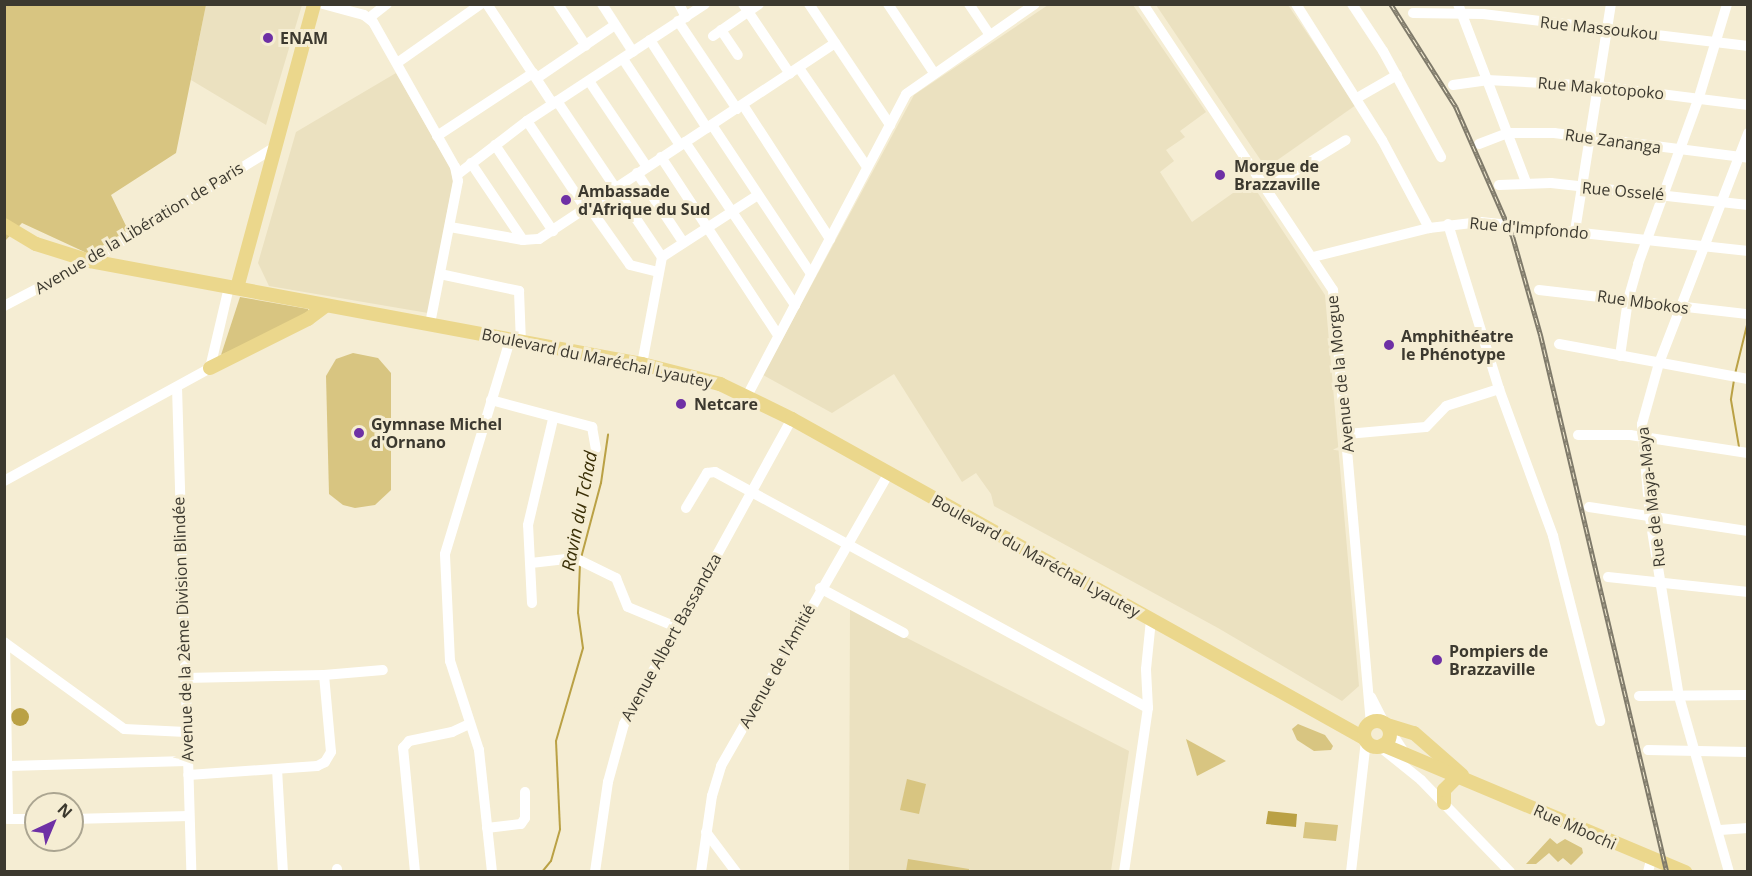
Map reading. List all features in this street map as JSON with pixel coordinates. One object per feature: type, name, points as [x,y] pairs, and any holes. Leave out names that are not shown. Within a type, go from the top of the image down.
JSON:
[{"type":"main road","points":[[233,287],[314,4]]},
{"type":"main road","name":"Boulevard du Maréchal Lyautey","points":[[4,225],[36,244],[90,261],[642,364],[706,379],[747,396],[792,419],[1333,720],[1376,734]]},
{"type":"main road","points":[[233,287],[241,274],[244,252]]},
{"type":"main road","points":[[241,274],[252,291]]},
{"type":"main road","points":[[210,368],[325,306]]},
{"type":"main road","name":"Rue Mbochi","points":[[1376,734],[1414,733],[1462,777]]},
{"type":"main road","name":"Rue Mbochi","points":[[1376,734],[1407,756],[1462,777],[1649,866],[1685,872]]},
{"type":"main road","points":[[1444,803],[1444,790],[1462,777]]},
{"type":"street","points":[[323,4],[369,18],[397,63],[458,174],[450,227],[430,324]]},
{"type":"street","points":[[369,18],[387,4]]},
{"type":"street","points":[[397,63],[481,4]]},
{"type":"street","points":[[487,4],[662,257]]},
{"type":"street","points":[[558,4],[586,46]]},
{"type":"street","points":[[602,4],[633,52]]},
{"type":"street","points":[[679,4],[682,19],[830,239]]},
{"type":"street","points":[[458,174],[527,121],[705,4]]},
{"type":"street","points":[[738,55],[717,33],[745,8],[759,4]]},
{"type":"street","points":[[809,4],[890,125]]},
{"type":"street","points":[[888,4],[934,73]]},
{"type":"street","points":[[969,4],[990,35]]},
{"type":"street","points":[[747,396],[906,94],[1035,4]]},
{"type":"street","name":"Avenue de la Morgue","points":[[1143,4],[1268,188],[1313,257],[1335,298],[1369,692],[1376,734]]},
{"type":"street","points":[[1296,4],[1357,98],[1429,228]]},
{"type":"street","points":[[1352,4],[1397,75],[1441,157]]},
{"type":"street","points":[[1575,231],[1611,4]]},
{"type":"street","points":[[1620,356],[1628,300],[1699,97],[1727,4]]},
{"type":"street","points":[[745,8],[790,74]]},
{"type":"street","points":[[1460,9],[1526,182]]},
{"type":"street","name":"Rue Massoukou","points":[[1413,13],[1460,9],[1748,46]]},
{"type":"street","points":[[437,136],[586,46],[615,25]]},
{"type":"street","points":[[650,40],[811,274]]},
{"type":"street","points":[[450,227],[523,240],[539,239],[835,44]]},
{"type":"street","points":[[622,59],[731,210],[795,305]]},
{"type":"street","points":[[799,68],[867,167]]},
{"type":"street","points":[[1357,98],[1397,75]]},
{"type":"street","name":"Rue Makotopoko","points":[[1453,85],[1487,80],[1597,86],[1699,97],[1748,105]]},
{"type":"street","points":[[589,81],[647,166]]},
{"type":"street","points":[[527,121],[587,208],[630,265],[658,272]]},
{"type":"street","name":"Rue Zananga","points":[[1479,144],[1508,133],[1590,135],[1679,151],[1743,158]]},
{"type":"street","name":"Rue de Maya-Maya","points":[[1729,872],[1720,830],[1693,751],[1679,697],[1650,518],[1642,440],[1643,408],[1703,246],[1743,158],[1748,133]]},
{"type":"street","points":[[1268,188],[1346,140]]},
{"type":"street","points":[[495,145],[553,231]]},
{"type":"street","name":"Avenue de la Libération de Paris","points":[[4,306],[90,261],[272,149]]},
{"type":"street","points":[[661,157],[708,225],[778,335]]},
{"type":"street","points":[[471,164],[523,240]]},
{"type":"street","points":[[637,173],[683,242]]},
{"type":"street","name":"Rue Osselé","points":[[1499,185],[1526,182],[1748,205]]},
{"type":"street","points":[[642,364],[662,257],[731,210],[758,195]]},
{"type":"street","name":"Rue d'Impfondo","points":[[1313,257],[1448,224],[1481,222],[1648,238],[1748,251]]},
{"type":"street","points":[[1448,224],[1499,388],[1553,536],[1600,721]]},
{"type":"street","points":[[440,274],[519,291],[515,341],[491,400],[445,554],[450,661],[479,750],[492,872]]},
{"type":"street","points":[[4,481],[210,368],[233,287]]},
{"type":"street","name":"Rue Mbokos","points":[[1539,290],[1679,308],[1748,314]]},
{"type":"street","points":[[1559,344],[1748,379]]},
{"type":"street","name":"Avenue de la 2ème Division Blindée","points":[[177,387],[191,872]]},
{"type":"street","points":[[1347,434],[1426,428],[1446,406],[1499,388]]},
{"type":"street","points":[[491,400],[553,419],[592,427],[596,450]]},
{"type":"street","points":[[532,603],[528,525],[553,419]]},
{"type":"street","name":"Avenue Albert Bassandza","points":[[595,872],[618,742],[630,711],[792,419]]},
{"type":"street","points":[[1578,435],[1630,435],[1642,440],[1748,453]]},
{"type":"street","points":[[686,508],[710,471],[846,543],[999,630],[1148,708]]},
{"type":"street","name":"Avenue de l'Amitié","points":[[701,872],[706,832],[721,766],[820,588],[889,473]]},
{"type":"street","points":[[1589,507],[1748,531]]},
{"type":"street","points":[[531,563],[575,558],[619,580],[628,607],[676,627]]},
{"type":"street","points":[[1608,577],[1661,580],[1748,592]]},
{"type":"street","points":[[820,588],[904,633]]},
{"type":"street","points":[[1124,872],[1148,708],[1146,669],[1151,620]]},
{"type":"street","points":[[5,642],[124,729],[186,732]]},
{"type":"street","points":[[5,642],[9,766],[8,819],[24,819]]},
{"type":"street","points":[[184,678],[324,675],[383,670]]},
{"type":"street","points":[[188,776],[317,766],[329,757],[324,675]]},
{"type":"street","points":[[1639,696],[1748,695]]},
{"type":"street","points":[[415,872],[403,748],[409,741],[452,732],[469,724]]},
{"type":"street","points":[[1351,872],[1365,766],[1376,734],[1510,872]]},
{"type":"street","points":[[1648,750],[1748,752]]},
{"type":"street","points":[[1407,756],[1421,780]]},
{"type":"street","points":[[9,766],[187,761]]},
{"type":"street","points":[[277,769],[282,872]]},
{"type":"street","points":[[487,828],[521,824],[525,818],[525,792]]},
{"type":"street","points":[[84,819],[189,816]]},
{"type":"street","points":[[1720,830],[1748,828]]},
{"type":"street","points":[[706,832],[736,872]]},
{"type":"shaded area","points":[[5,5],[206,5],[176,153],[111,195],[128,230],[89,254],[22,223],[5,241]]},
{"type":"shaded area","points":[[206,5],[302,5],[266,125],[191,80]]},
{"type":"shaded area","points":[[1048,5],[1133,5],[1206,112],[1180,131],[1185,137],[1166,150],[1174,161],[1160,172],[1192,222],[1250,181],[1325,295],[1359,686],[1342,701],[1218,628],[994,506],[991,494],[976,473],[962,482],[894,374],[832,413],[763,375],[914,95]]},
{"type":"shaded area","points":[[1156,5],[1288,5],[1356,105],[1266,168]]},
{"type":"shaded area","points":[[396,73],[451,169],[453,182],[428,313],[269,286],[258,263],[296,132]]},
{"type":"shaded area","points":[[240,297],[308,309],[309,314],[221,355]]},
{"type":"shaded area","name":"Gymnase Michel d'Ornano","points":[[353,353],[378,358],[391,373],[391,490],[375,505],[355,508],[343,505],[329,494],[326,376],[336,359]]},
{"type":"shaded area","points":[[850,609],[1129,751],[1111,871],[849,872]]},
{"type":"shaded area","points":[[20,708],[26,711],[29,717],[26,723],[20,726],[14,723],[11,717],[14,711]]},
{"type":"shaded area","points":[[1298,724],[1325,735],[1333,746],[1331,750],[1314,751],[1297,740],[1292,729]]},
{"type":"shaded area","points":[[1186,739],[1217,756],[1226,761],[1197,776]]},
{"type":"shaded area","points":[[907,779],[926,784],[919,814],[900,810]]},
{"type":"shaded area","points":[[1268,811],[1297,814],[1296,827],[1266,824]]},
{"type":"shaded area","points":[[1305,822],[1338,825],[1336,841],[1303,838]]},
{"type":"shaded area","points":[[1550,838],[1557,844],[1565,839],[1582,848],[1583,853],[1571,865],[1563,858],[1558,862],[1549,853],[1536,864],[1526,864]]},
{"type":"shaded area","points":[[908,859],[969,869],[969,871],[906,871]]},
{"type":"waterway","points":[[1735,374],[1748,321]]},
{"type":"waterway","points":[[1734,380],[1731,400],[1739,447]]},
{"type":"waterway","name":"Ravin du Tchad","points":[[581,558],[601,483],[608,435]]},
{"type":"waterway","name":"Ravin du Tchad","points":[[542,872],[551,861],[560,829],[556,741],[583,648],[578,613],[580,564]]},
{"type":"railway","points":[[1391,4],[1456,107],[1513,237],[1541,336],[1667,872]]},
{"type":"place","name":"ENAM","points":[[268,38]]},
{"type":"place","name":"Morgue de Brazzaville","points":[[1220,175]]},
{"type":"place","name":"Ambassade d'Afrique du Sud","points":[[566,200]]},
{"type":"place","name":"Amphithéatre le Phénotype","points":[[1389,345]]},
{"type":"place","name":"Netcare","points":[[681,404]]},
{"type":"place","name":"Gymnase Michel d'Ornano","points":[[359,433]]},
{"type":"place","name":"Pompiers de Brazzaville","points":[[1437,660]]}]
